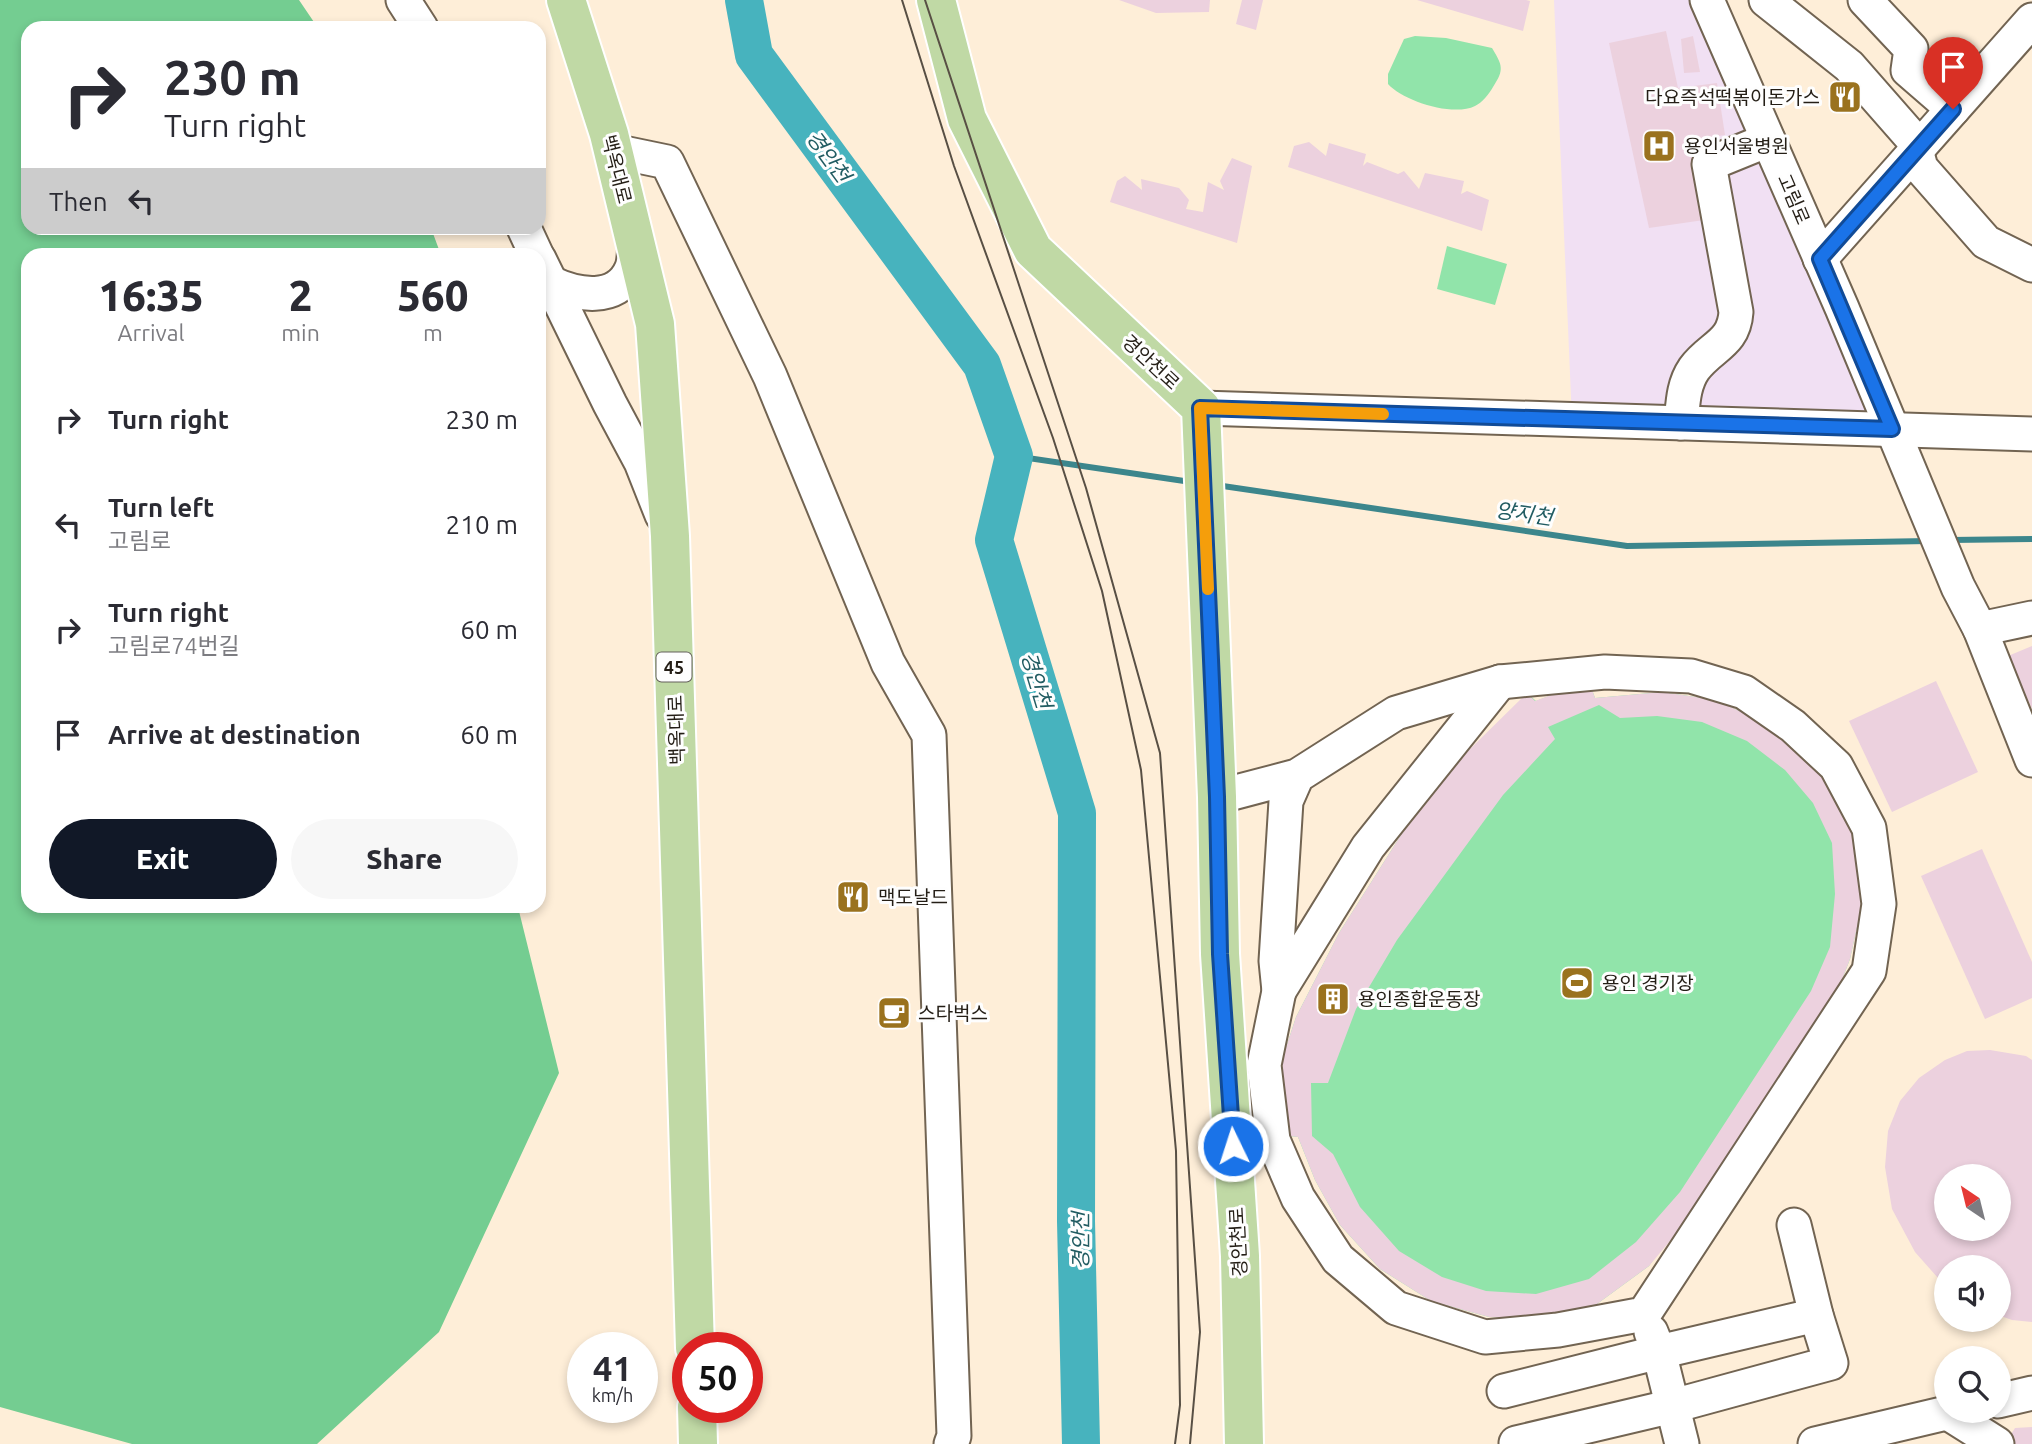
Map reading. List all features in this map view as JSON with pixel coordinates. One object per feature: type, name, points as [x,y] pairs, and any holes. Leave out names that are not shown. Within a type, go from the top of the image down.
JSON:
[{"type":"main road","name":"백옥대로","points":[[566,0],[614,151],[655,324],[670,536],[695,1332]]},
{"type":"main road","name":"경안천로","points":[[936,0],[967,119],[1033,250],[1201,420],[1217,797],[1220,954],[1240,1256],[1244,1444]]},
{"type":"main road","points":[[697,1423],[698,1444]]},
{"type":"street","points":[[403,0],[416,21]]},
{"type":"street","name":"고림로","points":[[1707,0],[1958,587],[1980,629],[2032,760]]},
{"type":"street","points":[[1766,0],[1849,66],[1913,139],[1921,168],[1986,242],[2032,265]]},
{"type":"street","points":[[1865,0],[1910,49],[1908,71],[1953,109]]},
{"type":"street","points":[[1820,259],[1953,109],[2027,35]]},
{"type":"street","points":[[1681,423],[1685,388],[1694,369],[1718,349],[1735,327],[1736,312],[1709,164],[1768,140]]},
{"type":"street","points":[[614,151],[667,162],[770,376],[888,663],[929,735],[954,1436],[950,1444]]},
{"type":"street","points":[[546,270],[570,292],[583,295],[608,291],[621,285],[632,269],[635,242]]},
{"type":"street","points":[[546,274],[641,462],[670,536]]},
{"type":"street","points":[[1201,420],[1681,423],[1894,433],[2032,434]]},
{"type":"street","points":[[1980,629],[2032,618]]},
{"type":"street","points":[[1217,797],[1297,776],[1396,713],[1500,682],[1605,672],[1691,676],[1744,692],[1793,726],[1836,766],[1869,828],[1879,904],[1869,971],[1644,1314],[1558,1330],[1485,1337],[1396,1308],[1338,1259],[1298,1198],[1273,1140],[1264,1065],[1279,991],[1276,961],[1286,801],[1297,776]]},
{"type":"street","points":[[1279,991],[1368,847],[1500,682]]},
{"type":"street","points":[[1516,1443],[1673,1406],[1831,1363],[1794,1226]]},
{"type":"street","points":[[1644,1314],[1659,1352],[1682,1444]]},
{"type":"street","points":[[1504,1391],[1816,1315]]},
{"type":"street","points":[[2011,1398],[2032,1393]]},
{"type":"street","points":[[1815,1444],[1934,1416]]},
{"type":"street","points":[[1968,1423],[1997,1444]]},
{"type":"shaded area","points":[[1554,0],[1707,0],[1892,429],[1572,420]]},
{"type":"green space","points":[[0,0],[299,0],[313,21],[21,21],[21,235],[434,235],[438,248],[21,248],[21,913],[519,913],[559,1073],[439,1332],[317,1444],[132,1444],[0,1407]]},
{"type":"green space","points":[[1415,36],[1446,38],[1492,48],[1500,63],[1501,71],[1497,81],[1478,105],[1466,109],[1429,106],[1405,96],[1388,84],[1388,74],[1404,39]]},
{"type":"green space","points":[[1447,246],[1507,264],[1495,305],[1437,289]]},
{"type":"green space","name":"용인 경기장","points":[[1589,681],[1595,698],[1662,692],[1716,700],[1769,725],[1807,757],[1844,804],[1859,855],[1861,909],[1850,959],[1831,1008],[1649,1266],[1597,1304],[1545,1319],[1489,1317],[1431,1301],[1380,1269],[1340,1225],[1315,1180],[1298,1137],[1281,1135],[1274,1084],[1296,1017],[1339,933],[1401,835],[1527,693],[1536,701]]},
{"type":"building","points":[[1119,0],[1210,0],[1209,12],[1156,13]]},
{"type":"building","points":[[1242,0],[1263,0],[1256,30],[1236,24]]},
{"type":"building","points":[[1417,0],[1526,0],[1530,1],[1523,31]]},
{"type":"building","points":[[1666,31],[1678,88],[1717,83],[1725,135],[1688,141],[1704,220],[1649,228],[1609,43]]},
{"type":"building","points":[[1693,36],[1700,72],[1684,73],[1681,39]]},
{"type":"building","points":[[1309,142],[1326,156],[1329,143],[1366,154],[1363,166],[1367,162],[1398,174],[1404,171],[1419,189],[1425,173],[1464,181],[1461,194],[1467,191],[1489,200],[1482,231],[1288,167],[1294,146]]},
{"type":"building","points":[[1232,158],[1252,166],[1237,243],[1110,202],[1117,181],[1125,176],[1142,190],[1141,179],[1179,188],[1189,200],[1186,209],[1203,212],[1208,182],[1224,190],[1220,181]]},
{"type":"building","points":[[2032,646],[2032,709],[2008,656]]},
{"type":"building","name":"용인종합운동장","points":[[1589,681],[1595,698],[1662,692],[1716,700],[1769,725],[1807,757],[1844,804],[1859,855],[1861,909],[1850,959],[1831,1008],[1690,1217],[1649,1266],[1597,1304],[1545,1319],[1489,1317],[1431,1301],[1380,1269],[1340,1225],[1315,1180],[1298,1137],[1281,1135],[1274,1084],[1296,1017],[1339,933],[1401,835],[1468,751],[1527,693],[1535,701]],"holes":[[[1599,705],[1620,718],[1657,716],[1702,722],[1747,741],[1785,770],[1813,803],[1832,843],[1835,894],[1830,947],[1811,991],[1680,1192],[1636,1242],[1589,1279],[1536,1294],[1486,1291],[1442,1277],[1399,1251],[1360,1207],[1333,1154],[1312,1136],[1311,1083],[1328,1083],[1356,1009],[1397,940],[1503,795],[1555,739],[1548,727]]]},
{"type":"building","points":[[1936,681],[1978,772],[1892,812],[1849,721]]},
{"type":"building","points":[[1982,849],[2032,962],[2032,998],[1985,1019],[1921,876]]},
{"type":"building","points":[[1990,1050],[2026,1056],[2032,1060],[2032,1322],[2011,1320],[2011,1255],[1934,1255],[1934,1273],[1915,1252],[1892,1209],[1885,1167],[1888,1131],[1900,1101],[1919,1078],[1945,1060],[1967,1051]]},
{"type":"building","points":[[2032,1427],[2032,1444],[2005,1444],[2015,1428]]},
{"type":"waterway","name":"경안천","points":[[744,0],[754,55],[982,365],[1014,456],[994,540],[1077,813],[1076,1221],[1081,1444]]},
{"type":"waterway","name":"양지천","points":[[1014,456],[1191,482]]},
{"type":"waterway","name":"양지천","points":[[1216,485],[1627,546],[1929,541]]},
{"type":"waterway","name":"양지천","points":[[1950,540],[2032,539]]},
{"type":"tram line","points":[[902,0],[954,166],[1053,438],[1102,591],[1141,770],[1176,1151],[1180,1405],[1175,1444]]},
{"type":"tram line","points":[[925,0],[1086,488],[1160,753],[1200,1332],[1190,1444]]},
{"type":"slow traffic","points":[[1208,589],[1200,408],[1383,414]]},
{"type":"place","name":"다요즉석떡볶이돈가스","points":[[1845,97]]},
{"type":"place","name":"용인서울병원","points":[[1659,146]]},
{"type":"place","name":"맥도날드","points":[[853,897]]},
{"type":"place","name":"용인 경기장","points":[[1577,983]]},
{"type":"place","name":"용인종합운동장","points":[[1333,999]]},
{"type":"place","name":"스타벅스","points":[[894,1013]]},
{"type":"route","points":[[1233,1146],[1220,954],[1217,797],[1200,408],[1892,429],[1820,259],[1953,109]]}]
